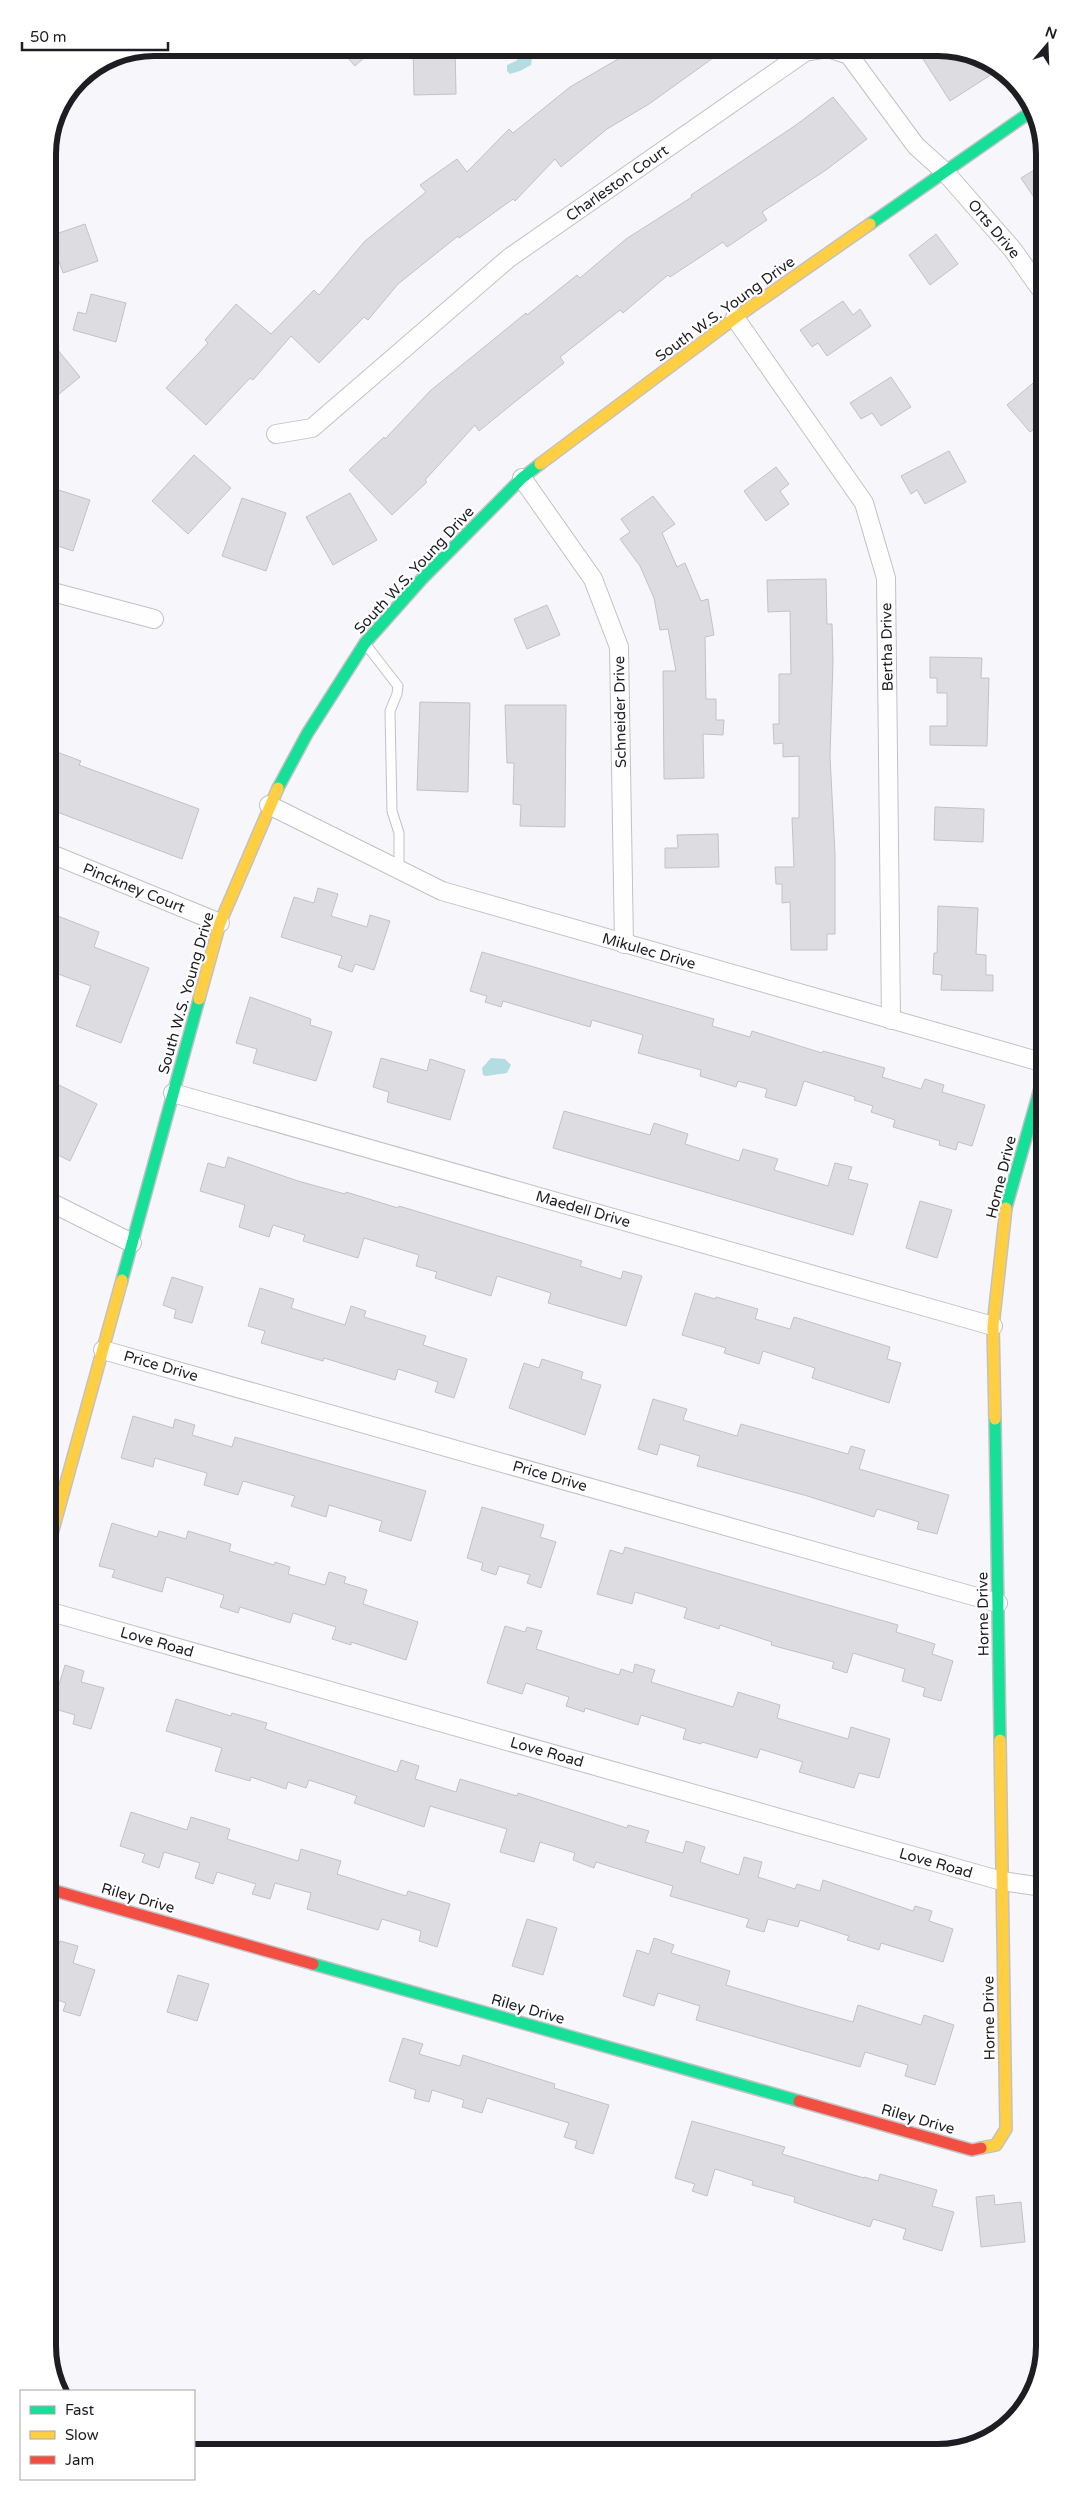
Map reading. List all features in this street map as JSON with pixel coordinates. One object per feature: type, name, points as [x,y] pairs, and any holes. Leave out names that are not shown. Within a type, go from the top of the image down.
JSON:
[{"type":"street","name":"Charleston Court","points":[[276,434],[312,428],[510,258],[799,56]]},
{"type":"street","name":"Charleston Court","points":[[850,56],[916,146],[945,172]]},
{"type":"street","name":"South W.S. Young Drive","points":[[56,1519],[220,923],[269,805],[307,734],[365,643],[421,580],[522,478],[735,318],[1027,114]]},
{"type":"street","name":"Orts Drive","points":[[945,172],[1013,250],[1036,284]]},
{"type":"street","name":"Bertha Drive","points":[[735,318],[864,503],[886,578],[891,1020]]},
{"type":"street","name":"Schneider Drive","points":[[522,478],[593,579],[619,647],[624,944]]},
{"type":"street","points":[[56,593],[154,620]]},
{"type":"street","name":"Mikulec Drive","points":[[269,805],[442,891],[1036,1061]]},
{"type":"street","name":"Pinckney Court","points":[[56,855],[220,923]]},
{"type":"street","name":"Maedell Drive","points":[[173,1093],[993,1326]]},
{"type":"street","name":"Horne Drive","points":[[996,2145],[1006,2129],[993,1326],[1006,1212],[1036,1103]]},
{"type":"street","points":[[56,1205],[132,1243]]},
{"type":"street","name":"Price Drive","points":[[103,1350],[998,1603]]},
{"type":"street","name":"Love Road","points":[[56,1613],[1002,1881],[1036,1886]]},
{"type":"street","name":"Riley Drive","points":[[56,1891],[972,2150],[996,2145]]},
{"type":"lane","points":[[365,643],[398,686],[398,694],[390,711],[392,811],[399,833],[399,870]]},
{"type":"water","points":[[520,56],[532,57],[531,65],[510,74],[507,71],[507,65],[516,61]]},
{"type":"water","points":[[491,1058],[505,1059],[511,1065],[507,1073],[483,1075],[482,1068]]},
{"type":"building","points":[[346,56],[366,56],[355,66]]},
{"type":"building","points":[[413,56],[455,56],[456,94],[414,95]]},
{"type":"building","points":[[623,56],[716,56],[649,104],[607,129],[561,167],[555,159],[515,201],[513,199],[459,238],[458,236],[398,284],[368,320],[364,317],[319,363],[291,336],[253,380],[250,378],[206,425],[166,388],[208,343],[205,340],[236,304],[271,334],[314,290],[319,295],[365,241],[426,192],[420,185],[457,159],[467,172],[509,129],[513,133],[570,87]]},
{"type":"building","points":[[944,56],[957,58],[981,66],[993,73],[950,101],[923,59]]},
{"type":"building","points":[[833,97],[867,139],[826,170],[762,212],[767,220],[727,247],[723,242],[670,277],[668,275],[623,313],[620,310],[560,357],[564,363],[479,431],[475,425],[425,480],[427,482],[392,515],[349,470],[384,437],[385,439],[430,391],[526,313],[527,315],[577,275],[580,278],[626,239],[692,197],[691,195],[796,125]]},
{"type":"building","points":[[1036,169],[1036,200],[1021,178]]},
{"type":"building","points":[[85,224],[98,261],[63,273],[56,253],[56,234]]},
{"type":"building","points":[[936,234],[958,264],[930,285],[909,255]]},
{"type":"building","points":[[91,294],[126,303],[116,342],[73,330],[78,312],[86,314]]},
{"type":"building","points":[[843,301],[853,315],[860,309],[871,326],[827,356],[818,343],[812,347],[800,330]]},
{"type":"building","points":[[56,350],[80,377],[56,396]]},
{"type":"building","points":[[891,377],[911,407],[881,426],[872,413],[861,419],[850,403]]},
{"type":"building","points":[[1036,381],[1036,428],[1030,432],[1007,405]]},
{"type":"building","points":[[949,451],[966,482],[925,504],[917,490],[911,494],[901,476]]},
{"type":"building","points":[[194,455],[231,488],[188,534],[152,501]]},
{"type":"building","points":[[776,467],[789,484],[780,491],[789,504],[766,521],[744,491]]},
{"type":"building","points":[[56,489],[90,500],[73,551],[56,545]]},
{"type":"building","points":[[350,493],[377,540],[333,565],[306,517]]},
{"type":"building","points":[[653,496],[675,524],[662,533],[677,567],[685,563],[701,601],[708,599],[714,635],[705,637],[706,699],[716,699],[716,720],[724,720],[723,735],[703,734],[704,778],[664,779],[663,671],[676,671],[668,629],[660,630],[654,598],[640,566],[620,539],[630,532],[621,519]]},
{"type":"building","points":[[242,498],[286,513],[266,571],[222,556]]},
{"type":"building","points":[[826,579],[827,624],[832,624],[833,661],[830,756],[835,854],[835,934],[827,934],[827,950],[791,950],[790,902],[782,903],[782,884],[776,884],[775,867],[794,867],[792,818],[799,818],[799,756],[783,757],[783,743],[774,744],[773,724],[779,724],[779,674],[791,674],[790,611],[768,612],[767,580]]},
{"type":"building","points":[[547,605],[560,635],[527,649],[514,619]]},
{"type":"building","points":[[930,657],[982,658],[981,678],[989,678],[987,746],[930,745],[930,726],[947,726],[947,693],[937,693],[937,678],[930,678]]},
{"type":"building","points":[[420,702],[470,703],[468,792],[417,790]]},
{"type":"building","points":[[505,705],[566,705],[565,827],[520,826],[521,805],[513,804],[514,763],[507,763]]},
{"type":"building","points":[[56,752],[81,761],[79,765],[199,809],[182,859],[56,812]]},
{"type":"building","points":[[935,807],[984,809],[983,842],[934,840]]},
{"type":"building","points":[[718,834],[719,867],[665,868],[665,848],[678,848],[677,835]]},
{"type":"building","points":[[318,888],[338,894],[331,916],[367,927],[370,915],[390,921],[374,970],[355,964],[352,972],[338,967],[342,956],[281,937],[294,897],[314,903]]},
{"type":"building","points":[[938,906],[978,908],[976,954],[986,955],[986,975],[993,975],[993,991],[941,990],[942,975],[933,974],[934,953],[937,953]]},
{"type":"building","points":[[56,915],[99,932],[94,947],[149,968],[121,1043],[76,1026],[91,986],[56,973]]},
{"type":"building","points":[[482,952],[714,1019],[712,1026],[750,1037],[752,1031],[822,1053],[823,1051],[885,1068],[882,1077],[921,1089],[925,1079],[944,1085],[942,1092],[985,1105],[972,1146],[958,1142],[956,1150],[939,1145],[940,1141],[893,1127],[895,1120],[871,1112],[873,1106],[854,1100],[855,1097],[804,1081],[796,1106],[765,1097],[767,1089],[738,1081],[736,1087],[700,1076],[701,1070],[638,1053],[643,1035],[592,1020],[590,1027],[503,1001],[501,1007],[485,1002],[487,996],[470,991]]},
{"type":"building","points":[[250,997],[311,1019],[310,1025],[332,1032],[316,1081],[253,1063],[257,1049],[236,1043]]},
{"type":"building","points":[[381,1058],[427,1071],[430,1059],[465,1070],[450,1120],[387,1102],[389,1092],[373,1087]]},
{"type":"building","points":[[59,1085],[97,1104],[70,1161],[56,1154],[56,1091]]},
{"type":"building","points":[[564,1111],[650,1135],[654,1123],[688,1134],[685,1144],[739,1161],[743,1149],[778,1159],[774,1170],[828,1186],[835,1163],[852,1167],[848,1179],[868,1184],[853,1235],[553,1148]]},
{"type":"building","points":[[228,1157],[298,1181],[345,1194],[346,1192],[398,1208],[399,1206],[582,1261],[580,1266],[621,1279],[623,1271],[642,1276],[626,1326],[548,1303],[551,1293],[497,1276],[491,1296],[435,1278],[437,1272],[416,1266],[419,1255],[364,1238],[358,1258],[303,1241],[305,1235],[273,1225],[269,1237],[239,1227],[245,1205],[200,1191],[208,1163],[225,1168]]},
{"type":"building","points":[[920,1201],[952,1210],[937,1258],[906,1248]]},
{"type":"building","points":[[172,1277],[203,1287],[192,1323],[174,1318],[176,1310],[163,1305]]},
{"type":"building","points":[[260,1288],[294,1299],[291,1308],[345,1325],[351,1306],[366,1311],[364,1317],[426,1336],[423,1345],[467,1359],[454,1398],[435,1392],[438,1382],[398,1369],[395,1380],[324,1358],[323,1361],[261,1343],[265,1331],[248,1326]]},
{"type":"building","points":[[695,1293],[758,1309],[755,1319],[790,1329],[794,1317],[890,1347],[887,1359],[901,1363],[889,1403],[812,1378],[815,1368],[763,1351],[759,1364],[724,1353],[726,1348],[682,1335]]},
{"type":"building","points":[[542,1359],[583,1372],[581,1379],[601,1385],[585,1435],[509,1408],[524,1363],[539,1368]]},
{"type":"building","points":[[653,1399],[687,1409],[683,1420],[737,1436],[741,1424],[848,1454],[851,1446],[865,1450],[859,1469],[949,1495],[937,1534],[917,1529],[919,1522],[877,1509],[874,1517],[804,1495],[697,1466],[700,1456],[660,1444],[657,1455],[638,1449]]},
{"type":"building","points":[[133,1416],[173,1428],[175,1419],[195,1425],[192,1435],[232,1447],[235,1437],[426,1491],[411,1541],[379,1531],[382,1521],[329,1505],[326,1517],[291,1506],[295,1496],[243,1481],[238,1495],[204,1485],[207,1473],[155,1458],[153,1467],[121,1458]]},
{"type":"building","points":[[482,1507],[544,1525],[540,1537],[556,1542],[541,1588],[527,1583],[530,1575],[499,1566],[496,1575],[481,1570],[483,1563],[467,1558]]},
{"type":"building","points":[[112,1523],[157,1537],[159,1531],[186,1539],[188,1531],[231,1544],[229,1551],[274,1565],[275,1562],[290,1567],[288,1574],[325,1585],[329,1572],[346,1577],[344,1583],[367,1590],[363,1604],[418,1622],[406,1660],[351,1642],[351,1645],[332,1639],[336,1627],[293,1613],[290,1623],[240,1607],[238,1613],[220,1607],[224,1595],[166,1577],[162,1592],[112,1577],[115,1570],[99,1566]]},
{"type":"building","points":[[625,1547],[898,1625],[896,1632],[935,1644],[932,1654],[953,1661],[941,1701],[923,1696],[925,1688],[902,1681],[905,1669],[853,1653],[847,1673],[832,1668],[834,1662],[771,1645],[772,1642],[720,1625],[719,1629],[684,1618],[687,1608],[635,1592],[632,1604],[597,1594],[610,1550],[623,1554]]},
{"type":"building","points":[[505,1626],[525,1632],[527,1627],[542,1631],[536,1649],[619,1675],[621,1669],[633,1673],[635,1664],[655,1670],[651,1682],[733,1707],[738,1692],[780,1705],[777,1718],[848,1739],[851,1727],[890,1739],[879,1778],[859,1773],[854,1788],[799,1772],[803,1762],[760,1749],[757,1758],[702,1742],[701,1744],[683,1739],[686,1729],[641,1715],[638,1725],[585,1708],[584,1712],[566,1706],[569,1697],[526,1683],[522,1694],[487,1683]]},
{"type":"building","points":[[65,1665],[84,1671],[81,1682],[104,1688],[91,1729],[73,1724],[75,1715],[56,1709],[56,1695]]},
{"type":"building","points":[[176,1699],[231,1716],[232,1713],[267,1723],[265,1729],[397,1772],[401,1760],[419,1766],[415,1779],[456,1792],[460,1779],[517,1796],[518,1793],[627,1828],[628,1825],[649,1831],[645,1842],[683,1853],[686,1841],[705,1847],[700,1862],[739,1875],[744,1857],[762,1862],[758,1877],[795,1889],[797,1884],[820,1891],[823,1880],[913,1911],[915,1906],[932,1911],[929,1921],[953,1929],[943,1962],[881,1943],[879,1950],[847,1940],[849,1936],[800,1920],[798,1927],[768,1919],[764,1932],[746,1927],[749,1919],[670,1896],[673,1886],[596,1862],[594,1868],[573,1860],[575,1853],[540,1842],[534,1862],[500,1852],[507,1829],[430,1806],[424,1827],[354,1803],[357,1796],[309,1780],[306,1788],[288,1782],[286,1789],[251,1777],[250,1781],[215,1771],[222,1748],[166,1731]]},
{"type":"building","points":[[131,1812],[187,1830],[191,1817],[230,1829],[227,1839],[298,1861],[301,1849],[341,1861],[337,1874],[406,1896],[408,1891],[450,1904],[437,1947],[419,1941],[421,1931],[382,1919],[378,1930],[307,1909],[311,1893],[275,1883],[270,1899],[252,1894],[256,1884],[217,1872],[213,1884],[195,1878],[200,1863],[164,1852],[159,1868],[142,1862],[145,1854],[120,1846]]},
{"type":"building","points":[[527,1919],[557,1928],[543,1975],[512,1966]]},
{"type":"building","points":[[654,1938],[674,1945],[671,1953],[730,1971],[726,1985],[800,2007],[853,2022],[858,2005],[921,2025],[924,2015],[954,2025],[935,2085],[905,2076],[908,2065],[865,2052],[860,2067],[696,2020],[700,2006],[658,1993],[654,2006],[623,1996],[637,1950],[649,1954]]},
{"type":"building","points":[[60,1941],[78,1946],[73,1963],[95,1970],[80,2016],[63,2011],[66,2003],[56,1999],[56,1954]]},
{"type":"building","points":[[178,1975],[209,1984],[197,2021],[167,2012]]},
{"type":"building","points":[[403,2038],[423,2044],[419,2054],[460,2066],[463,2055],[555,2084],[554,2088],[609,2105],[593,2154],[575,2148],[577,2141],[564,2137],[569,2123],[487,2098],[482,2113],[462,2107],[464,2100],[432,2090],[429,2102],[414,2098],[416,2090],[389,2081]]},
{"type":"building","points":[[692,2121],[785,2147],[782,2154],[864,2178],[878,2181],[880,2174],[937,2190],[932,2206],[954,2212],[942,2251],[903,2239],[906,2229],[873,2219],[870,2227],[794,2202],[795,2197],[752,2185],[753,2181],[715,2169],[707,2196],[692,2191],[695,2184],[675,2178]]},
{"type":"building","points":[[994,2195],[995,2205],[1021,2202],[1025,2242],[981,2247],[976,2197]]},
{"type":"traffic: fast","points":[[870,224],[1027,114]]},
{"type":"traffic: fast","points":[[278,788],[307,734],[365,643],[421,580],[522,478],[540,464]]},
{"type":"traffic: fast","points":[[122,1280],[199,999]]},
{"type":"traffic: fast","points":[[1006,1208],[1036,1103]]},
{"type":"traffic: fast","points":[[995,1419],[1000,1740]]},
{"type":"traffic: fast","points":[[313,1964],[799,2101]]},
{"type":"traffic: slow","points":[[540,464],[735,318],[870,224]]},
{"type":"traffic: slow","points":[[199,999],[220,923],[278,788]]},
{"type":"traffic: slow","points":[[995,1419],[993,1326],[1006,1208]]},
{"type":"traffic: slow","points":[[56,1519],[122,1280]]},
{"type":"traffic: slow","points":[[981,2148],[996,2145],[1006,2129],[1000,1740]]},
{"type":"traffic: jam","points":[[56,1891],[313,1964]]},
{"type":"traffic: jam","points":[[799,2101],[972,2150],[981,2148]]}]
